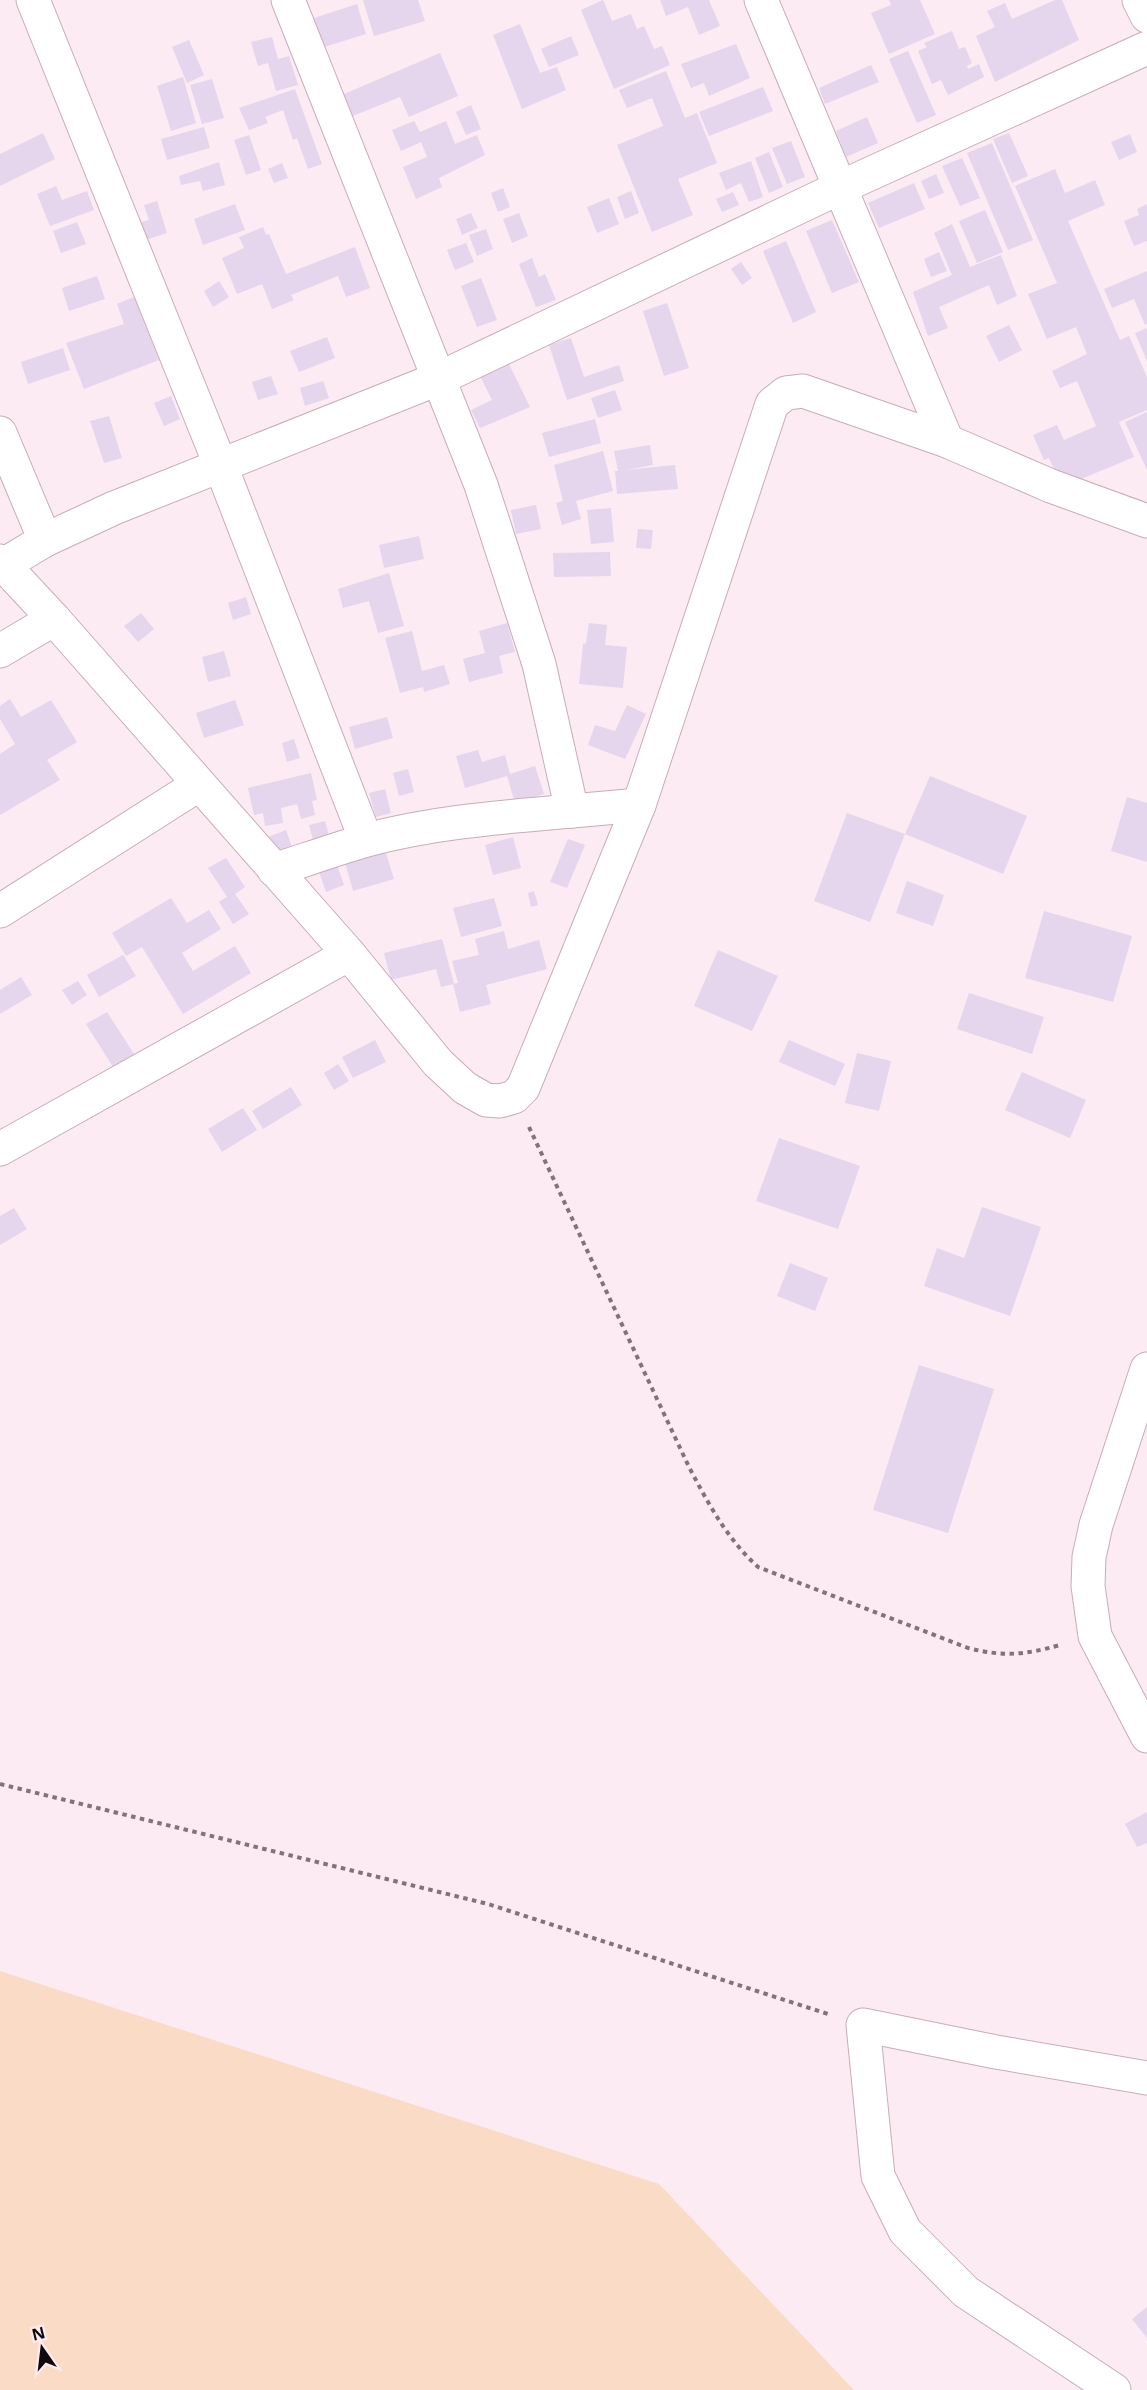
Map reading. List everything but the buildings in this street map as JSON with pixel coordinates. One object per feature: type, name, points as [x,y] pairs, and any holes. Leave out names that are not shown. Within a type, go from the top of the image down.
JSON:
[{"type":"street","points":[[33,0],[220,464],[366,840]]},
{"type":"street","points":[[288,0],[481,485],[539,664],[572,810]]},
{"type":"street","points":[[762,0],[947,441]]},
{"type":"street","points":[[1139,0],[1147,16]]},
{"type":"street","points":[[1147,48],[841,187],[440,378],[220,464],[45,540],[2,563],[349,954],[438,1063],[465,1088],[486,1100],[500,1101],[514,1097],[523,1088],[639,805],[772,404],[786,393],[803,391],[947,441],[1051,486],[1147,521]]},
{"type":"street","points":[[0,433],[45,540]]},
{"type":"street","points":[[0,651],[54,619]]},
{"type":"street","points":[[0,911],[198,785]]},
{"type":"street","points":[[274,870],[366,840],[475,819],[639,805]]},
{"type":"street","points":[[0,1149],[349,954]]},
{"type":"street","points":[[1147,1369],[1096,1525],[1089,1557],[1088,1586],[1095,1636],[1147,1736]]},
{"type":"street","points":[[1114,2390],[966,2292],[905,2230],[878,2176],[863,2025],[996,2052],[1147,2078]]},
{"type":"path","points":[[514,1097],[689,1467],[715,1514],[740,1551],[758,1567],[968,1648],[996,1655],[1016,1655],[1095,1636]]},
{"type":"path","points":[[0,1784],[488,1904],[863,2025]]},
{"type":"shaded area","points":[[0,1971],[659,2184],[854,2390],[0,2390]]}]
